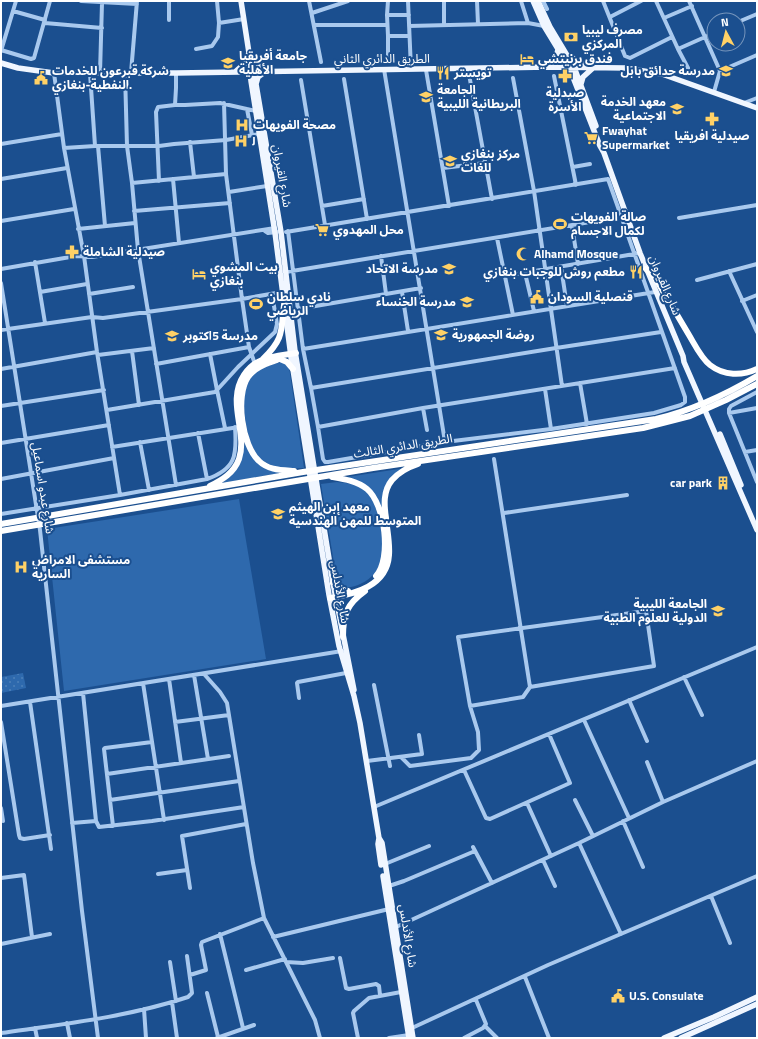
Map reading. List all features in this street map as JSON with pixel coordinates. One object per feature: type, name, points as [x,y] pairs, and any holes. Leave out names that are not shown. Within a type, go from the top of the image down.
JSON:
[{"type":"highway","points":[[646,269],[654,276],[707,363],[717,369],[731,374],[744,374],[757,369]]},
{"type":"highway","points":[[204,489],[222,480],[234,469],[239,460],[241,451],[237,427],[238,390],[244,375],[274,348],[279,341],[284,305]]},
{"type":"highway","points":[[261,360],[293,355]]},
{"type":"highway","points":[[293,355],[264,364],[254,370],[245,382],[241,397],[244,431],[250,449],[259,462],[275,469],[303,472]]},
{"type":"highway","points":[[280,359],[287,362],[293,369]]},
{"type":"highway","name":"الطريق الدائري الثالث","points":[[47,520],[204,489],[303,472],[656,419],[680,413],[712,401],[757,376]]},
{"type":"highway","name":"الطريق الدائري الثالث","points":[[47,520],[169,503],[428,460],[657,425],[699,412],[757,384]]},
{"type":"highway","points":[[343,637],[346,612],[354,600],[375,583],[385,570],[389,556],[384,501],[388,487],[399,473],[428,460]]},
{"type":"highway","points":[[328,476],[356,483],[366,489],[374,499],[383,530],[385,552],[382,567],[378,574],[366,585],[332,596]]},
{"type":"highway","points":[[1,524],[47,520]]},
{"type":"highway","points":[[1,531],[33,522]]},
{"type":"highway","points":[[333,583],[339,589],[348,591]]},
{"type":"highway","points":[[332,596],[359,591],[375,583]]},
{"type":"main road","points":[[241,1],[259,134],[268,186],[278,230],[282,292],[293,355],[300,377],[315,490]]},
{"type":"main road","name":"شارع القيروان","points":[[533,1],[544,26],[572,67],[581,85],[602,143],[610,178],[637,254],[646,269],[683,356],[684,362],[700,394],[757,530]]},
{"type":"main road","name":"شارع القيروان","points":[[538,1],[546,20],[567,54],[597,139],[604,153]]},
{"type":"main road","points":[[548,67],[556,60],[558,48]]},
{"type":"main road","points":[[249,54],[266,71],[253,83]]},
{"type":"main road","points":[[249,54],[238,72],[253,83]]},
{"type":"main road","points":[[567,54],[575,60],[593,68],[583,77],[581,85]]},
{"type":"main road","name":"الطريق الدائري الثاني","points":[[1,63],[18,68],[54,73],[238,72],[251,69],[266,71],[384,69],[426,70],[548,67],[625,68],[649,70],[757,108]]},
{"type":"main road","name":"شارع القيروان","points":[[253,83],[278,230],[289,272],[293,355]]},
{"type":"main road","points":[[293,355],[293,369],[311,462]]},
{"type":"main road","name":"شارع القيروان","points":[[711,420],[757,521]]},
{"type":"main road","name":"شارع الأندلس","points":[[315,490],[333,583],[332,596],[343,637],[343,650],[354,686],[354,696]]},
{"type":"main road","name":"شارع الأندلس","points":[[315,490],[346,673],[354,696],[367,761],[379,838],[378,844],[401,992],[412,1028],[410,1037]]},
{"type":"main road","name":"شارع الأندلس","points":[[379,838],[382,843],[396,927],[410,1037]]},
{"type":"main road","points":[[664,1038],[757,997]]},
{"type":"main road","points":[[681,1038],[757,1004]]},
{"type":"street","points":[[16,1],[1,51],[31,59],[34,58],[50,1]]},
{"type":"street","points":[[81,1],[102,3],[137,3],[128,73],[127,146],[138,250],[176,485]]},
{"type":"street","points":[[169,1],[169,20]]},
{"type":"street","points":[[196,48],[212,46],[218,37],[219,23],[217,1]]},
{"type":"street","points":[[309,1],[315,25],[321,62]]},
{"type":"street","points":[[312,13],[348,1]]},
{"type":"street","points":[[388,1],[388,56]]},
{"type":"street","points":[[408,1],[411,70]]},
{"type":"street","points":[[444,1],[444,25]]},
{"type":"street","points":[[477,1],[478,24]]},
{"type":"street","points":[[521,1],[528,24]]},
{"type":"street","points":[[544,1],[547,9]]},
{"type":"street","points":[[603,1],[627,58],[630,58],[672,37]]},
{"type":"street","points":[[610,16],[641,1]]},
{"type":"street","points":[[656,1],[688,68]]},
{"type":"street","points":[[690,1],[720,71],[714,92]]},
{"type":"street","points":[[100,73],[102,3]]},
{"type":"street","points":[[664,18],[692,6]]},
{"type":"street","points":[[13,11],[45,21],[102,28]]},
{"type":"street","points":[[746,19],[757,14]]},
{"type":"street","points":[[387,15],[409,15]]},
{"type":"street","points":[[219,23],[244,19]]},
{"type":"street","points":[[409,26],[478,24],[528,24],[544,26]]},
{"type":"street","points":[[315,25],[387,25]]},
{"type":"street","points":[[388,36],[409,36]]},
{"type":"street","points":[[678,49],[705,37]]},
{"type":"street","points":[[720,71],[757,55]]},
{"type":"street","points":[[384,69],[446,442]]},
{"type":"street","points":[[468,69],[492,199]]},
{"type":"street","points":[[426,70],[449,206]]},
{"type":"street","points":[[54,73],[67,168],[84,256],[97,353],[120,495]]},
{"type":"street","points":[[90,73],[105,226]]},
{"type":"street","points":[[174,105],[176,73]]},
{"type":"street","points":[[554,76],[576,185]]},
{"type":"street","points":[[512,78],[534,191],[562,386]]},
{"type":"street","points":[[301,80],[325,225]]},
{"type":"street","points":[[344,80],[367,219]]},
{"type":"street","points":[[743,104],[757,98]]},
{"type":"street","points":[[159,181],[156,112],[158,107],[212,102],[224,103],[256,111]]},
{"type":"street","points":[[224,103],[226,174],[249,347],[255,364]]},
{"type":"street","points":[[247,109],[252,135]]},
{"type":"street","points":[[1,144],[62,134]]},
{"type":"street","points":[[64,148],[96,146],[158,146],[226,140],[259,134]]},
{"type":"street","points":[[190,142],[194,177]]},
{"type":"street","points":[[443,168],[485,163]]},
{"type":"street","points":[[573,167],[590,164]]},
{"type":"street","points":[[1,179],[67,168]]},
{"type":"street","points":[[132,183],[226,174]]},
{"type":"street","points":[[1,269],[76,256],[90,257],[234,235],[278,230],[288,231],[492,199],[610,178],[621,217],[637,254],[648,293],[685,397],[685,402],[682,405],[654,413],[587,424],[446,442],[326,462],[324,459],[310,388],[298,309],[289,272],[288,231]]},
{"type":"street","points":[[173,179],[179,243]]},
{"type":"street","points":[[229,192],[268,186]]},
{"type":"street","points":[[322,206],[364,200]]},
{"type":"street","points":[[134,211],[230,203]]},
{"type":"street","points":[[679,218],[757,205]]},
{"type":"street","points":[[1,222],[74,209]]},
{"type":"street","points":[[289,272],[621,217]]},
{"type":"street","points":[[78,229],[135,223]]},
{"type":"street","points":[[572,226],[578,264]]},
{"type":"street","points":[[497,238],[512,315]]},
{"type":"street","points":[[505,276],[637,254]]},
{"type":"street","points":[[381,256],[386,294]]},
{"type":"street","points":[[35,262],[45,323]]},
{"type":"street","points":[[697,280],[757,264]]},
{"type":"street","points":[[561,266],[567,306]]},
{"type":"street","points":[[729,272],[757,332]]},
{"type":"street","points":[[525,273],[534,311]]},
{"type":"street","name":"شارع عبدو اسماعيل","points":[[1,283],[37,507],[72,823],[98,1038]]},
{"type":"street","points":[[40,292],[87,284]]},
{"type":"street","points":[[89,294],[133,287]]},
{"type":"street","points":[[298,309],[421,288]]},
{"type":"street","points":[[1,330],[92,317],[103,318],[282,292]]},
{"type":"street","points":[[402,292],[408,331]]},
{"type":"street","points":[[303,349],[655,292]]},
{"type":"street","points":[[107,410],[213,393],[275,332],[276,328],[272,294]]},
{"type":"street","points":[[742,301],[757,295]]},
{"type":"street","points":[[310,388],[661,332]]},
{"type":"street","points":[[156,364],[249,347]]},
{"type":"street","points":[[1,370],[97,353],[154,348]]},
{"type":"street","points":[[132,351],[139,405]]},
{"type":"street","points":[[210,354],[225,428]]},
{"type":"street","points":[[318,427],[440,405],[675,368]]},
{"type":"street","points":[[300,377],[308,376]]},
{"type":"street","points":[[580,383],[587,424]]},
{"type":"street","points":[[544,389],[551,429]]},
{"type":"street","points":[[1,406],[104,390]]},
{"type":"street","points":[[757,392],[731,406],[729,409],[757,482]]},
{"type":"street","points":[[423,408],[427,430]]},
{"type":"street","points":[[730,413],[757,408]]},
{"type":"street","points":[[1,443],[109,425]]},
{"type":"street","points":[[1,514],[208,479],[223,472],[233,461],[237,447],[237,427],[112,447]]},
{"type":"street","points":[[198,433],[208,479]]},
{"type":"street","points":[[140,442],[149,490]]},
{"type":"street","points":[[745,452],[757,450]]},
{"type":"street","points":[[1,479],[114,458]]},
{"type":"street","points":[[470,706],[523,697],[530,687],[504,513],[494,459]]},
{"type":"street","points":[[752,467],[757,466]]},
{"type":"street","points":[[504,513],[628,495]]},
{"type":"street","points":[[401,757],[410,766],[471,758],[479,750],[478,732],[470,706],[458,637],[646,611],[654,666],[530,687]]},
{"type":"street","points":[[374,807],[757,646]]},
{"type":"street","points":[[1,706],[204,674],[343,650]]},
{"type":"street","points":[[299,698],[298,682],[346,673]]},
{"type":"street","points":[[204,674],[225,698],[227,703],[246,824],[264,918],[315,1020],[320,1038]]},
{"type":"street","points":[[194,675],[208,759]]},
{"type":"street","points":[[684,677],[702,716]]},
{"type":"street","points":[[169,679],[180,763]]},
{"type":"street","points":[[143,683],[164,820]]},
{"type":"street","points":[[374,685],[390,766]]},
{"type":"street","points":[[83,693],[97,826],[100,828],[164,820],[244,807]]},
{"type":"street","points":[[629,700],[647,741]]},
{"type":"street","points":[[30,702],[51,849]]},
{"type":"street","points":[[175,722],[229,716]]},
{"type":"street","points":[[584,720],[629,818]]},
{"type":"street","points":[[1,722],[20,838],[24,840],[50,835]]},
{"type":"street","points":[[464,770],[487,819],[490,819],[570,783],[549,734]]},
{"type":"street","points":[[367,761],[422,754],[419,735]]},
{"type":"street","points":[[113,826],[105,748],[152,742]]},
{"type":"street","points":[[107,774],[228,756]]},
{"type":"street","points":[[396,927],[543,860],[663,802],[757,761]]},
{"type":"street","points":[[647,762],[663,802]]},
{"type":"street","points":[[110,800],[240,781]]},
{"type":"street","points":[[575,800],[593,836]]},
{"type":"street","points":[[527,803],[551,856]]},
{"type":"street","points":[[1,808],[3,821]]},
{"type":"street","points":[[72,823],[96,821]]},
{"type":"street","points":[[623,822],[643,866]]},
{"type":"street","points":[[190,888],[182,838],[184,835],[204,833],[246,824]]},
{"type":"street","points":[[579,843],[621,934]]},
{"type":"street","points":[[385,864],[429,846]]},
{"type":"street","points":[[389,886],[404,881],[474,849],[492,883]]},
{"type":"street","points":[[543,860],[555,886]]},
{"type":"street","points":[[158,874],[187,870]]},
{"type":"street","points":[[1,878],[24,874],[32,938]]},
{"type":"street","points":[[412,1028],[621,934],[757,876]]},
{"type":"street","points":[[711,896],[730,943]]},
{"type":"street","points":[[273,937],[389,909]]},
{"type":"street","points":[[190,975],[204,972],[206,970],[201,945],[202,942],[264,918]]},
{"type":"street","points":[[1,944],[50,934]]},
{"type":"street","points":[[220,934],[243,1028]]},
{"type":"street","points":[[1,1033],[96,1019],[174,1002],[188,997],[192,993],[187,956]]},
{"type":"street","points":[[246,970],[286,960],[303,963],[334,958]]},
{"type":"street","points":[[340,958],[346,988],[349,990],[376,984],[380,995]]},
{"type":"street","points":[[170,962],[177,1038]]},
{"type":"street","points":[[524,977],[549,1038]]},
{"type":"street","points":[[358,1038],[353,1013],[354,1011],[369,998],[401,992]]},
{"type":"street","points":[[207,993],[217,1038],[254,1025]]},
{"type":"street","points":[[476,1000],[486,1024],[485,1026],[497,1038]]},
{"type":"street","points":[[144,1009],[146,1038]]},
{"type":"street","points":[[67,1023],[70,1038]]},
{"type":"street","points":[[464,1038],[485,1026]]},
{"type":"street","points":[[35,1028],[37,1038]]},
{"type":"street","points":[[389,1038],[410,1037]]},
{"type":"shaded area","points":[[281,362],[289,367],[304,468],[277,467],[267,463],[257,455],[249,438],[244,408],[245,389],[254,374],[261,369]]},
{"type":"shaded area","points":[[245,443],[266,469],[280,473],[222,483],[238,466]]},
{"type":"shaded area","points":[[405,468],[394,476],[382,511],[377,497],[347,477]]},
{"type":"shaded area","points":[[337,482],[356,485],[366,491],[371,497],[378,515],[382,537],[382,557],[376,571],[365,581],[350,587],[341,587],[337,581],[321,484]]},
{"type":"shaded area","points":[[239,499],[266,659],[64,691],[47,529]]},
{"type":"shaded area","points":[[23,673],[26,688],[1,693],[1,677]]},
{"type":"place","name":"مصرف ليبيا المركزي","points":[[571,37]]},
{"type":"place","name":"فندق برنيتشي","points":[[527,59]]},
{"type":"place","name":"جامعة أفريقيا الأهلية","points":[[228,63]]},
{"type":"place","name":"مدرسة حدائق بابل","points":[[726,71]]},
{"type":"place","name":"تويستر","points":[[443,73]]},
{"type":"place","name":"صيدلية الأسرة","points":[[565,76]]},
{"type":"place","name":"شركة قبرعون للخدمات النفطية-بنغازي.","points":[[41,78]]},
{"type":"place","name":"الجامعة البريطانية الليبية","points":[[426,97]]},
{"type":"place","name":"معهد الخدمة الاجتماعية","points":[[677,109]]},
{"type":"place","name":"صيدلية افريقيا","points":[[712,119]]},
{"type":"place","name":"مصحة الفويهات","points":[[242,125]]},
{"type":"place","name":"Fwayhat Supermarket","points":[[591,138]]},
{"type":"place","name":"J","points":[[241,141]]},
{"type":"place","name":"مركز بنغازي للغات","points":[[450,161]]},
{"type":"place","name":"صالة الفويهات لكمال الاجسام","points":[[560,224]]},
{"type":"place","name":"محل المهدوي","points":[[322,230]]},
{"type":"place","name":"صيدلية الشاملة","points":[[72,252]]},
{"type":"place","name":"Alhamd Mosque","points":[[523,254]]},
{"type":"place","name":"مدرسة الاتحاد","points":[[449,269]]},
{"type":"place","name":"مطعم روش للوجبات بنغازي","points":[[636,272]]},
{"type":"place","name":"بيت المشوي بنغازي","points":[[199,274]]},
{"type":"place","name":"قنصلية السودان","points":[[537,297]]},
{"type":"place","name":"مدرسة الخنساء","points":[[467,302]]},
{"type":"place","name":"نادي سلطان الرياضي","points":[[256,304]]},
{"type":"place","name":"روضة الجمهورية","points":[[441,335]]},
{"type":"place","name":"مدرسة 5اكتوبر","points":[[172,336]]},
{"type":"place","name":"car park","points":[[723,483]]},
{"type":"place","name":"معهد إبن الهيثم المتوسط للمهن الهندسية","points":[[278,514]]},
{"type":"place","name":"مستشفى الامراض السارية","points":[[21,567]]},
{"type":"place","name":"الجامعة الليبية الدولية للعلوم الطبية","points":[[718,611]]},
{"type":"place","name":"U.S. Consulate","points":[[618,996]]}]
